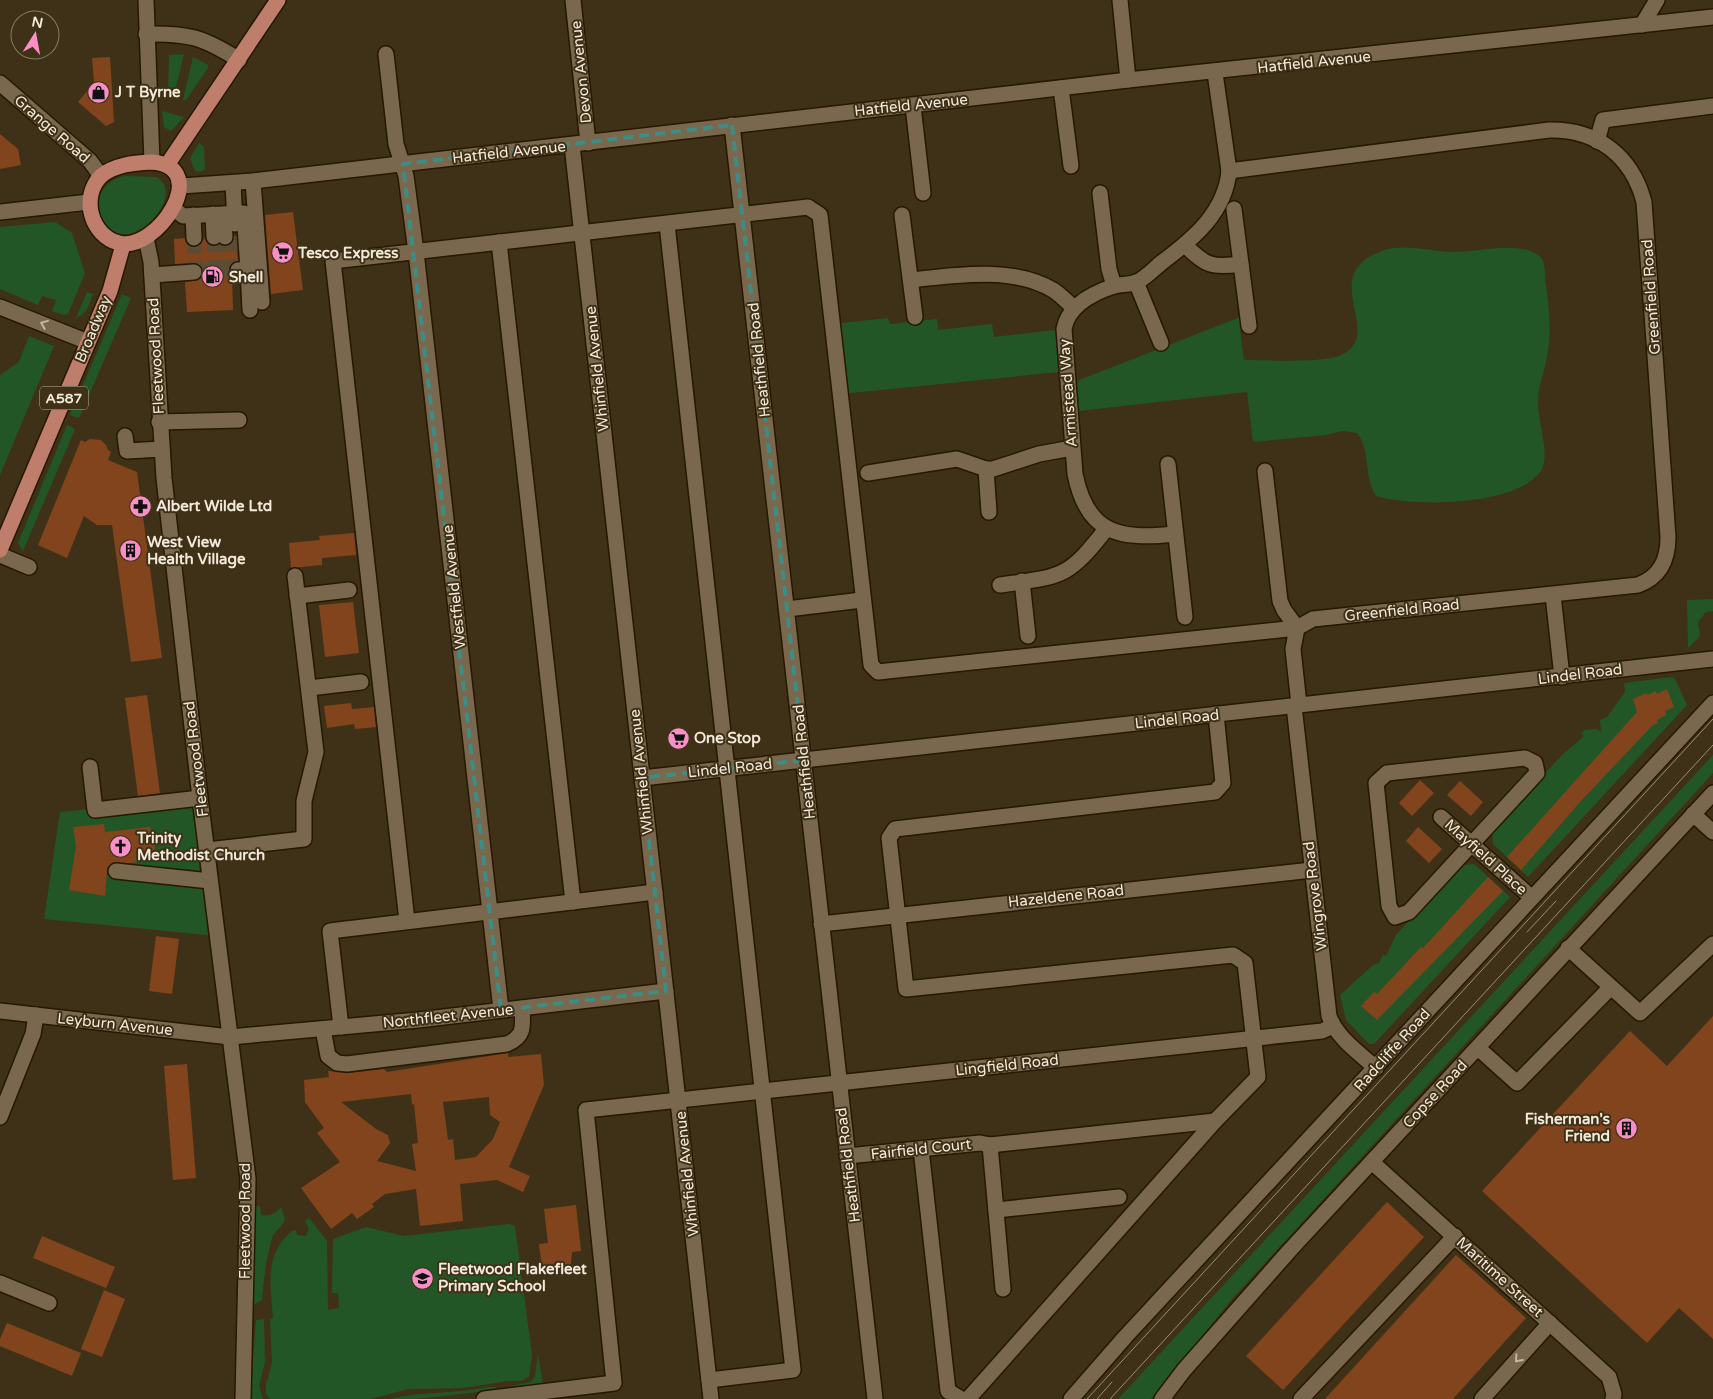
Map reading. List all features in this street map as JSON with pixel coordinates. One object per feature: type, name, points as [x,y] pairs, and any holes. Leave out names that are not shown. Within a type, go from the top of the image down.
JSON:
[{"type":"main road","points":[[167,166],[278,0]]},
{"type":"main road","points":[[152,162],[167,166],[178,176],[181,186],[203,214],[146,238],[123,244],[105,238],[93,221],[89,202],[92,190],[101,176],[116,167],[152,162]]},
{"type":"main road","name":"Broadway","points":[[0,550],[110,291],[123,244]]},
{"type":"street","points":[[146,0],[152,162]]},
{"type":"street","name":"Devon Avenue","points":[[573,0],[588,143]]},
{"type":"street","points":[[1120,0],[1128,80]]},
{"type":"street","points":[[1642,25],[1657,0]]},
{"type":"street","name":"Hatfield Avenue","points":[[181,186],[253,181],[1128,80],[1215,73],[1713,17]]},
{"type":"street","points":[[146,34],[176,33],[194,36],[217,46],[239,60]]},
{"type":"street","name":"Westfield Avenue","points":[[386,54],[396,144],[403,164],[416,252],[501,1010]]},
{"type":"street","points":[[911,280],[998,275],[1027,280],[1053,290],[1074,308],[1114,286],[1136,282],[1202,230],[1225,194],[1229,171],[1215,73]]},
{"type":"street","name":"Grange Road","points":[[0,84],[77,150],[101,176]]},
{"type":"street","points":[[1061,88],[1071,166]]},
{"type":"street","points":[[913,106],[923,193]]},
{"type":"street","points":[[1597,140],[1602,120],[1713,106]]},
{"type":"street","name":"Heathfield Road","points":[[732,125],[804,760],[838,1083],[875,1399]]},
{"type":"street","name":"Greenfield Road","points":[[862,600],[871,665],[878,672],[1297,628],[1313,619],[1638,585],[1648,581],[1663,565],[1668,546],[1644,202],[1639,184],[1632,171],[1612,149],[1582,134],[1564,130],[1549,130],[1229,171]]},
{"type":"street","name":"Whinfield Avenue","points":[[572,145],[711,1399]]},
{"type":"street","points":[[203,214],[244,213],[238,269],[256,306],[253,181]]},
{"type":"street","points":[[203,214],[233,183]]},
{"type":"street","points":[[1100,193],[1109,269],[1114,286]]},
{"type":"street","points":[[0,212],[89,202]]},
{"type":"street","points":[[407,921],[333,261],[808,207],[820,215],[862,600],[787,608]]},
{"type":"street","points":[[1234,209],[1249,326]]},
{"type":"street","points":[[203,214],[209,237]]},
{"type":"street","points":[[203,214],[209,237]]},
{"type":"street","points":[[203,214],[209,237]]},
{"type":"street","points":[[902,215],[915,317]]},
{"type":"street","points":[[667,224],[764,1092],[793,1370],[709,1380]]},
{"type":"street","name":"Fleetwood Road","points":[[146,238],[152,275],[159,422],[200,798],[248,1179],[243,1399]]},
{"type":"street","points":[[499,242],[574,902]]},
{"type":"street","points":[[1185,245],[1197,258],[1209,266],[1241,264]]},
{"type":"street","points":[[152,275],[188,270]]},
{"type":"street","points":[[1136,282],[1161,343]]},
{"type":"street","points":[[0,307],[88,342]]},
{"type":"street","name":"Armistead Way","points":[[1074,308],[1065,321],[1064,329],[1069,371],[1072,448],[1079,495],[1095,519],[1107,528],[1136,536],[1175,534]]},
{"type":"street","points":[[159,422],[240,420]]},
{"type":"street","points":[[126,436],[127,451],[162,449]]},
{"type":"street","points":[[868,473],[957,459],[986,469],[1004,467],[1039,454],[1072,448]]},
{"type":"street","points":[[1168,464],[1185,617]]},
{"type":"street","points":[[986,469],[989,512]]},
{"type":"street","points":[[1265,471],[1280,601],[1297,628],[1293,649],[1296,706]]},
{"type":"street","points":[[1000,584],[1047,578],[1065,572],[1084,557],[1107,528]]},
{"type":"street","points":[[0,555],[29,567]]},
{"type":"street","points":[[207,850],[304,839],[304,801],[316,752],[295,576]]},
{"type":"street","points":[[1022,582],[1028,636]]},
{"type":"street","points":[[297,596],[349,590]]},
{"type":"street","points":[[1553,595],[1562,676]]},
{"type":"street","name":"Lindel Road","points":[[642,778],[1713,660]]},
{"type":"street","points":[[309,688],[361,682]]},
{"type":"street","name":"Radcliffe Road","points":[[1071,1399],[1126,1336],[1376,1068],[1531,897],[1713,703]]},
{"type":"street","name":"Wingrove Road","points":[[1296,706],[1312,870],[1329,1016],[1333,1026]]},
{"type":"street","points":[[968,1399],[1215,1121],[1258,1077],[1245,963],[1233,955],[906,989],[889,838],[895,829],[1215,792],[1223,783],[1216,714]]},
{"type":"street","points":[[1525,758],[1535,762],[1538,773],[1473,845],[1409,912],[1395,916],[1389,906],[1376,783],[1387,773],[1525,758]]},
{"type":"street","points":[[90,767],[96,810],[200,798]]},
{"type":"street","name":"Copse Road","points":[[1162,1399],[1184,1370],[1290,1250],[1713,793]]},
{"type":"street","points":[[1693,814],[1713,832]]},
{"type":"street","name":"Mayfield Place","points":[[1441,817],[1531,897]]},
{"type":"street","name":"Hazeldene Road","points":[[821,924],[1312,870]]},
{"type":"street","points":[[116,872],[210,881]]},
{"type":"street","points":[[341,1027],[330,931],[655,892]]},
{"type":"street","points":[[1568,948],[1640,1013],[1713,944]]},
{"type":"street","points":[[1478,1048],[1517,1083],[1611,987]]},
{"type":"street","name":"Northfleet Avenue","points":[[230,1037],[323,1029],[666,991]]},
{"type":"street","points":[[323,1029],[328,1056],[337,1063],[346,1064],[507,1044],[517,1039],[523,1032],[522,1008]]},
{"type":"street","name":"Leyburn Avenue","points":[[0,1011],[230,1037]]},
{"type":"street","points":[[0,1117],[33,1034],[36,1015]]},
{"type":"street","points":[[1333,1026],[1376,1068]]},
{"type":"street","name":"Lingfield Road","points":[[484,1399],[614,1383],[586,1110],[1322,1031],[1333,1026]]},
{"type":"street","points":[[990,1145],[1215,1121]]},
{"type":"street","name":"Fairfield Court","points":[[847,1156],[980,1143],[990,1145],[1003,1289]]},
{"type":"street","points":[[922,1149],[948,1390],[961,1399]]},
{"type":"street","name":"Maritime Street","points":[[1372,1163],[1610,1377],[1614,1394],[1613,1399]]},
{"type":"street","points":[[996,1210],[1119,1197]]},
{"type":"street","points":[[1301,1398],[1455,1236]]},
{"type":"street","points":[[0,1283],[49,1303]]},
{"type":"street","points":[[1482,1399],[1550,1323]]},
{"type":"highlighted area","points":[[732,125],[804,760],[642,778],[666,991],[501,1010],[403,164]]},
{"type":"green space","points":[[184,54],[174,95],[168,97],[169,55]]},
{"type":"green space","points":[[193,57],[208,65],[208,68],[186,100],[183,100]]},
{"type":"green space","points":[[162,111],[184,117],[171,131],[164,127]]},
{"type":"green space","points":[[199,143],[204,147],[205,169],[200,172],[195,171],[190,158]]},
{"type":"green space","points":[[125,176],[156,177],[165,186],[165,198],[159,211],[149,223],[136,232],[122,235],[109,230],[100,216],[98,203],[107,185]]},
{"type":"green space","points":[[55,222],[72,233],[85,273],[68,314],[64,315],[52,311],[56,300],[42,296],[38,305],[0,289],[0,227]]},
{"type":"green space","points":[[1398,248],[1463,252],[1500,248],[1528,250],[1542,259],[1545,268],[1550,321],[1549,347],[1538,401],[1545,457],[1544,465],[1541,471],[1528,483],[1510,492],[1487,498],[1438,502],[1393,500],[1376,496],[1369,479],[1362,440],[1357,433],[1342,431],[1326,435],[1253,442],[1247,392],[1070,412],[1069,384],[1248,314],[1249,326],[1240,330],[1244,360],[1319,360],[1339,356],[1352,347],[1357,335],[1357,320],[1352,289],[1354,275],[1363,262],[1382,251]]},
{"type":"green space","points":[[87,292],[93,294],[89,305],[83,314],[76,318]]},
{"type":"green space","points":[[122,294],[131,298],[79,418],[70,415]]},
{"type":"green space","points":[[888,318],[890,324],[937,319],[938,330],[992,324],[994,337],[1064,329],[1069,371],[841,394],[833,324]]},
{"type":"green space","points":[[29,336],[54,346],[0,475],[0,375],[19,362]]},
{"type":"green space","points":[[67,425],[75,429],[23,551],[18,543]]},
{"type":"green space","points":[[1713,599],[1713,611],[1706,612],[1698,622],[1700,636],[1688,648],[1687,600]]},
{"type":"green space","points":[[1672,677],[1675,679],[1687,705],[1528,877],[1493,844],[1492,830],[1563,754],[1584,736],[1581,734],[1585,730],[1597,729],[1601,732],[1600,720],[1607,717],[1625,692],[1624,683]]},
{"type":"green space","points":[[1713,755],[1713,773],[1232,1299],[1151,1399],[1118,1399]]},
{"type":"green space","points":[[200,798],[217,936],[44,919],[60,812]]},
{"type":"green space","points":[[1474,864],[1510,897],[1374,1044],[1369,1044],[1346,1020],[1340,995],[1373,965],[1379,963],[1383,955],[1386,956],[1396,935],[1460,865]]},
{"type":"green space","points":[[255,1205],[260,1206],[261,1215],[264,1216],[272,1214],[281,1207],[285,1219],[272,1238],[268,1253],[262,1300],[253,1305]]},
{"type":"green space","points":[[309,1218],[327,1241],[328,1310],[339,1308],[338,1293],[332,1293],[333,1239],[366,1227],[404,1236],[509,1224],[515,1226],[532,1355],[529,1377],[520,1381],[463,1388],[409,1389],[370,1399],[270,1399],[266,1394],[266,1385],[272,1363],[270,1319],[273,1318],[270,1283],[273,1261],[283,1240],[292,1231],[296,1230],[297,1235],[306,1236],[309,1228],[305,1221]]},
{"type":"green space","points":[[264,1319],[265,1362],[259,1386],[263,1399],[250,1399],[256,1320]]},
{"type":"green space","points":[[538,1354],[543,1385],[511,1388],[511,1386],[531,1382],[535,1376]]},
{"type":"green space","points":[[496,1387],[497,1390],[416,1399],[389,1399],[401,1396]]},
{"type":"building","name":"J T Byrne","points":[[110,57],[114,122],[106,126],[78,102],[94,83],[92,58]]},
{"type":"building","points":[[0,134],[18,149],[21,165],[0,169]]},
{"type":"building","name":"Tesco Express","points":[[293,212],[303,290],[271,294],[265,215]]},
{"type":"building","name":"Shell","points":[[234,236],[236,236],[238,261],[232,263],[229,270],[232,276],[233,310],[187,312],[185,282],[199,280],[203,271],[198,263],[175,264],[174,239],[185,238],[186,243],[194,247],[199,246],[205,238],[210,245],[225,246],[230,245]]},
{"type":"building","name":"West View Health Village","points":[[90,439],[101,440],[106,445],[111,452],[108,460],[137,472],[162,658],[131,662],[112,525],[97,525],[84,516],[67,558],[38,545],[81,440],[85,442]]},
{"type":"building","points":[[354,533],[356,555],[322,558],[322,565],[291,568],[289,543],[320,540],[319,536]]},
{"type":"building","points":[[353,602],[359,653],[325,657],[319,605]]},
{"type":"building","points":[[1667,689],[1674,707],[1665,711],[1666,715],[1657,720],[1658,723],[1653,725],[1581,801],[1521,870],[1507,857],[1637,712],[1633,699],[1646,693],[1647,695],[1656,691],[1657,694]]},
{"type":"building","points":[[147,695],[160,793],[138,796],[125,698]]},
{"type":"building","points":[[351,703],[352,709],[374,707],[376,727],[355,729],[354,724],[327,728],[324,706]]},
{"type":"building","points":[[1420,780],[1434,793],[1412,816],[1399,803]]},
{"type":"building","points":[[1460,781],[1483,802],[1471,816],[1447,795]]},
{"type":"building","points":[[104,824],[105,832],[150,827],[155,843],[154,859],[131,863],[112,863],[107,870],[105,896],[69,890],[76,846],[73,827]]},
{"type":"building","points":[[1418,827],[1442,849],[1429,863],[1406,841]]},
{"type":"building","points":[[1488,877],[1503,891],[1377,1020],[1361,1006],[1374,992],[1377,994],[1421,947],[1423,948]]},
{"type":"building","points":[[156,936],[179,939],[172,994],[149,991]]},
{"type":"building","name":"Fisherman's Friend","points":[[1713,1016],[1713,1339],[1679,1308],[1647,1343],[1482,1191],[1630,1031],[1667,1066]]},
{"type":"building","points":[[508,1053],[508,1057],[541,1054],[544,1085],[509,1167],[530,1176],[523,1192],[497,1180],[460,1184],[463,1221],[420,1226],[416,1189],[385,1194],[372,1204],[374,1207],[357,1219],[352,1213],[331,1229],[301,1188],[340,1162],[317,1133],[324,1128],[305,1102],[304,1080],[329,1077],[328,1071],[348,1073],[384,1069],[387,1072]],"holes":[[[411,1094],[412,1105],[414,1104],[418,1143],[412,1144],[416,1171],[377,1161],[390,1143],[388,1135],[376,1129],[341,1102]],[[489,1097],[490,1115],[500,1122],[493,1139],[476,1157],[455,1160],[453,1139],[448,1140],[443,1102]]]},
{"type":"building","points":[[187,1064],[196,1178],[173,1180],[164,1066]]},
{"type":"building","points":[[1387,1202],[1424,1237],[1283,1390],[1246,1356]]},
{"type":"building","points":[[576,1205],[581,1251],[572,1252],[571,1264],[542,1267],[539,1244],[548,1243],[544,1209]]},
{"type":"building","points":[[42,1236],[115,1267],[106,1288],[33,1258]]},
{"type":"building","points":[[1456,1255],[1526,1318],[1453,1399],[1325,1399]]},
{"type":"building","points":[[104,1290],[125,1299],[102,1357],[81,1349]]},
{"type":"building","points":[[7,1323],[81,1353],[72,1376],[0,1346],[0,1339]]},
{"type":"tunnel","points":[[235,236],[237,266]]},
{"type":"tunnel","points":[[214,237],[216,271]]},
{"type":"tunnel","points":[[225,237],[227,270]]},
{"type":"tunnel","points":[[194,238],[196,272]]},
{"type":"tunnel","points":[[194,272],[231,270]]},
{"type":"tram line","points":[[1087,1399],[1713,719]]},
{"type":"tram line","points":[[1110,1399],[1713,745]]},
{"type":"tram line","points":[[1527,932],[1556,901]]},
{"type":"tram line","points":[[1097,1399],[1112,1382]]},
{"type":"place","name":"J T Byrne","points":[[99,92]]},
{"type":"place","name":"Tesco Express","points":[[282,253]]},
{"type":"place","name":"Shell","points":[[213,277]]},
{"type":"place","name":"Albert Wilde Ltd","points":[[140,506]]},
{"type":"place","name":"West View Health Village","points":[[131,551]]},
{"type":"place","name":"One Stop","points":[[678,738]]},
{"type":"place","name":"Trinity Methodist Church","points":[[121,847]]},
{"type":"place","name":"Fisherman's Friend","points":[[1626,1128]]},
{"type":"place","name":"Fleetwood Flakefleet Primary School","points":[[422,1278]]}]
